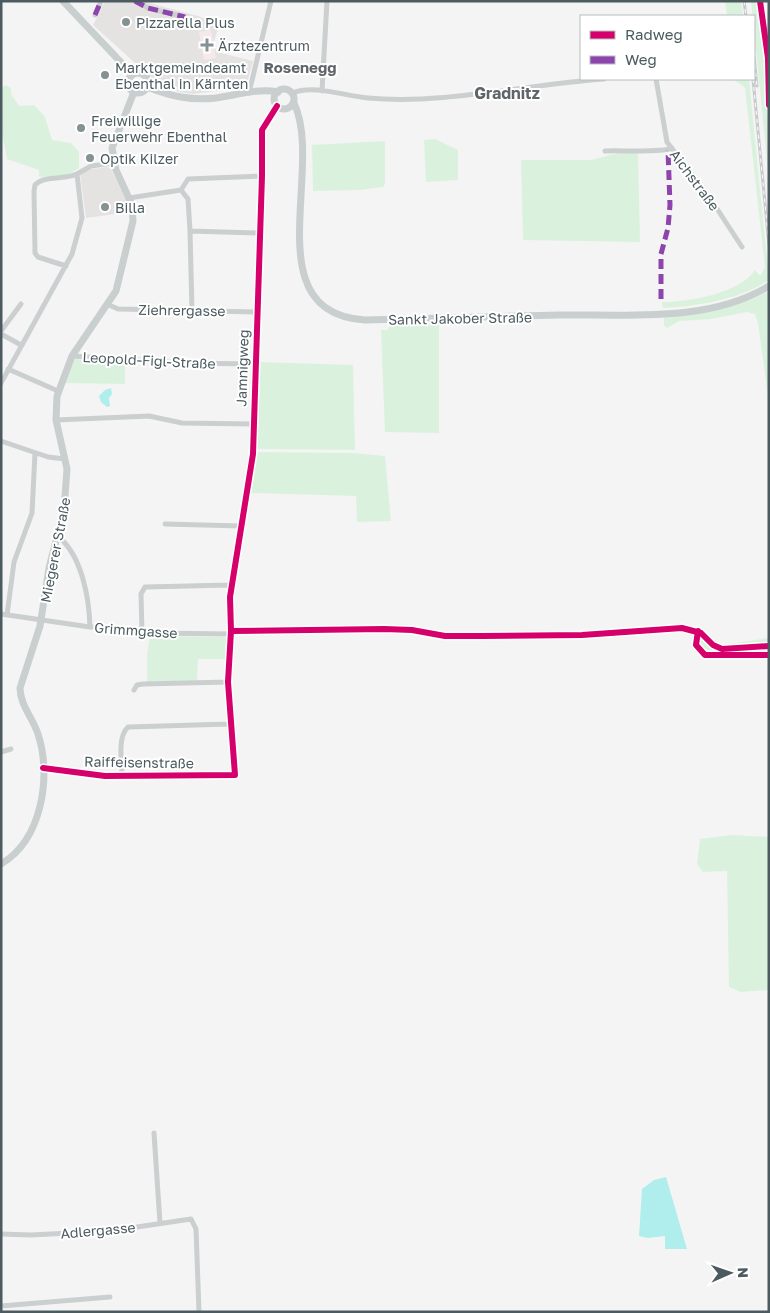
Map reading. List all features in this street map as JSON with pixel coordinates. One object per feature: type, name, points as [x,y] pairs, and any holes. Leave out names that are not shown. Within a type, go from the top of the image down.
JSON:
[{"type":"main road","points":[[63,1],[132,74],[140,73],[145,76],[147,87]]},
{"type":"main road","name":"Miegerer Straße","points":[[1,864],[20,847],[33,826],[42,794],[43,768],[39,736],[23,704],[20,688],[42,620],[47,580],[66,492],[65,459],[56,420],[58,391],[72,356],[109,305],[119,282],[132,221],[129,198],[114,163],[113,142],[134,92],[130,89],[128,81],[132,74]]},
{"type":"main road","points":[[147,87],[170,96],[188,99],[216,98],[265,89],[276,95]]},
{"type":"main road","points":[[134,92],[141,92],[147,87]]},
{"type":"main road","points":[[276,95],[286,90],[292,93]]},
{"type":"main road","name":"Sankt Jakober Straße","points":[[292,93],[302,124],[301,255],[303,278],[317,302],[331,313],[365,320],[661,313],[710,308],[750,296],[769,286]]},
{"type":"main road","points":[[276,95],[277,106],[288,109],[294,103]]},
{"type":"main road","name":"Sankt Jakober Straße","points":[[288,109],[295,116],[302,140]]},
{"type":"street","points":[[95,15],[101,1]]},
{"type":"street","points":[[135,1],[148,8],[185,17]]},
{"type":"street","points":[[249,93],[271,1]]},
{"type":"street","points":[[322,91],[327,1]]},
{"type":"street","points":[[760,1],[768,74],[769,105]]},
{"type":"street","points":[[292,93],[302,90],[366,98],[413,99],[594,80]]},
{"type":"street","name":"Aichstraße","points":[[656,80],[667,142],[710,198],[742,247]]},
{"type":"street","name":"Jamnigweg","points":[[235,775],[228,682],[231,585],[253,454],[262,130],[277,106]]},
{"type":"street","points":[[605,151],[663,151],[672,148]]},
{"type":"street","points":[[66,266],[38,257],[35,253],[35,185],[40,181],[67,178],[78,174],[90,166],[114,163]]},
{"type":"street","points":[[1,383],[66,266],[82,218],[78,174]]},
{"type":"street","points":[[129,198],[181,190],[188,179],[262,176]]},
{"type":"street","points":[[181,190],[188,199],[192,311]]},
{"type":"street","points":[[190,231],[260,233]]},
{"type":"street","points":[[21,304],[1,333],[21,345]]},
{"type":"street","name":"Ziehrergasse","points":[[109,305],[118,309],[256,312]]},
{"type":"street","name":"Leopold-Figl-Straße","points":[[72,356],[182,363],[255,364]]},
{"type":"street","points":[[8,369],[58,391]]},
{"type":"street","points":[[56,420],[149,416],[182,423],[254,424]]},
{"type":"street","points":[[1,441],[35,453],[65,459]]},
{"type":"street","points":[[4,615],[14,562],[32,513],[35,453]]},
{"type":"street","points":[[165,524],[241,526]]},
{"type":"street","points":[[58,536],[72,554],[78,567],[88,602],[90,627]]},
{"type":"street","points":[[142,633],[142,594],[145,587],[231,585]]},
{"type":"street","name":"Grimmgasse","points":[[4,615],[90,627],[114,627],[142,633],[384,628],[412,630],[445,636],[482,636],[582,635],[682,628],[700,633],[722,649],[769,646]]},
{"type":"street","points":[[134,690],[143,684],[228,682]]},
{"type":"street","points":[[122,776],[122,744],[125,730],[128,727],[230,724]]},
{"type":"street","points":[[1,752],[11,749]]},
{"type":"street","name":"Raiffeisenstraße","points":[[43,768],[99,776],[235,775]]},
{"type":"street","points":[[154,1133],[160,1223]]},
{"type":"street","name":"Adlergasse","points":[[1,1234],[31,1235],[110,1231],[185,1219],[193,1221],[196,1229],[198,1312]]},
{"type":"street","points":[[1,1306],[110,1297]]},
{"type":"shaded area","points":[[105,1],[142,1],[198,16],[219,25],[213,45],[217,52],[253,61],[246,87],[193,94],[179,92],[154,80],[93,25]]},
{"type":"shaded area","name":"Ärztezentrum","points":[[211,30],[216,58],[204,60],[199,32]]},
{"type":"shaded area","points":[[110,167],[127,202],[129,212],[86,218],[80,174],[91,169]]},
{"type":"green space","points":[[725,1],[741,1],[743,15],[727,15]]},
{"type":"green space","points":[[751,1],[759,1],[767,90],[769,180],[755,41],[755,15],[752,15]]},
{"type":"green space","points":[[734,80],[749,80],[769,280],[745,293],[718,301],[691,306],[663,308],[662,302],[699,298],[726,290],[738,285],[755,270],[760,276],[765,267],[745,88]]},
{"type":"green space","points":[[6,85],[11,88],[11,94],[19,106],[34,105],[45,117],[52,140],[71,143],[79,152],[79,168],[67,175],[39,177],[39,170],[7,159],[1,128],[1,88]]},
{"type":"green space","points":[[435,139],[458,150],[458,180],[426,182],[424,140]]},
{"type":"green space","points":[[385,141],[385,184],[383,187],[359,190],[313,191],[312,145]]},
{"type":"green space","points":[[618,153],[638,153],[640,242],[523,240],[521,160],[591,160]]},
{"type":"green space","points":[[769,291],[769,403],[758,323],[755,314],[747,312],[711,319],[679,321],[667,328],[664,325],[664,316],[732,306]]},
{"type":"green space","points":[[439,323],[439,433],[385,432],[381,330],[387,330],[391,324]]},
{"type":"green space","points":[[75,359],[125,362],[125,384],[64,383]]},
{"type":"green space","points":[[259,362],[353,365],[355,450],[256,449]]},
{"type":"green space","points":[[257,452],[355,453],[385,456],[391,521],[357,522],[356,496],[250,493]]},
{"type":"green space","points":[[682,625],[699,628],[721,645],[769,638],[769,644],[718,647],[700,630]]},
{"type":"green space","points":[[151,636],[224,637],[228,639],[226,659],[198,659],[197,681],[147,682],[147,653]]},
{"type":"green space","points":[[699,638],[704,638],[725,651],[769,647],[769,654],[708,654],[699,647]]},
{"type":"green space","points":[[731,835],[769,837],[769,990],[741,992],[729,987],[727,871],[703,872],[697,864],[700,839]]},
{"type":"water","points":[[111,388],[110,406],[107,407],[101,402],[99,396],[105,390]]},
{"type":"water","points":[[666,1177],[687,1249],[665,1249],[665,1236],[648,1238],[639,1236],[642,1189],[654,1180]]},
{"type":"railway","points":[[744,1],[746,15]]},
{"type":"railway","points":[[755,67],[757,86]]},
{"type":"railway","points":[[753,80],[769,245]]},
{"type":"marked path","points":[[95,15],[101,1]]},
{"type":"marked path","points":[[135,1],[148,8],[185,17]]},
{"type":"marked path","points":[[661,299],[661,254],[668,228],[670,205],[668,150]]},
{"type":"cycle path","points":[[760,1],[768,58],[769,105]]},
{"type":"cycle path","points":[[43,768],[105,776],[235,775],[228,682],[231,631],[230,597],[253,454],[262,130],[277,106]]},
{"type":"cycle path","points":[[231,631],[384,629],[412,630],[445,636],[482,636],[582,635],[682,628],[701,633],[713,645],[722,649],[769,646]]},
{"type":"cycle path","points":[[698,631],[696,645],[705,655],[769,655]]},
{"type":"place","name":"Pizzarella Plus","points":[[126,22]]},
{"type":"place","name":"Ärztezentrum","points":[[207,45]]},
{"type":"place","name":"Marktgemeindeamt Ebenthal in Kärnten","points":[[105,75]]},
{"type":"place","name":"Freiwillige Feuerwehr Ebenthal","points":[[81,128]]},
{"type":"place","name":"Optik Kilzer","points":[[90,158]]},
{"type":"place","name":"Billa","points":[[105,207]]},
{"type":"district","name":"Rosenegg","points":[[300,67]]},
{"type":"district","name":"Gradnitz","points":[[507,93]]}]
